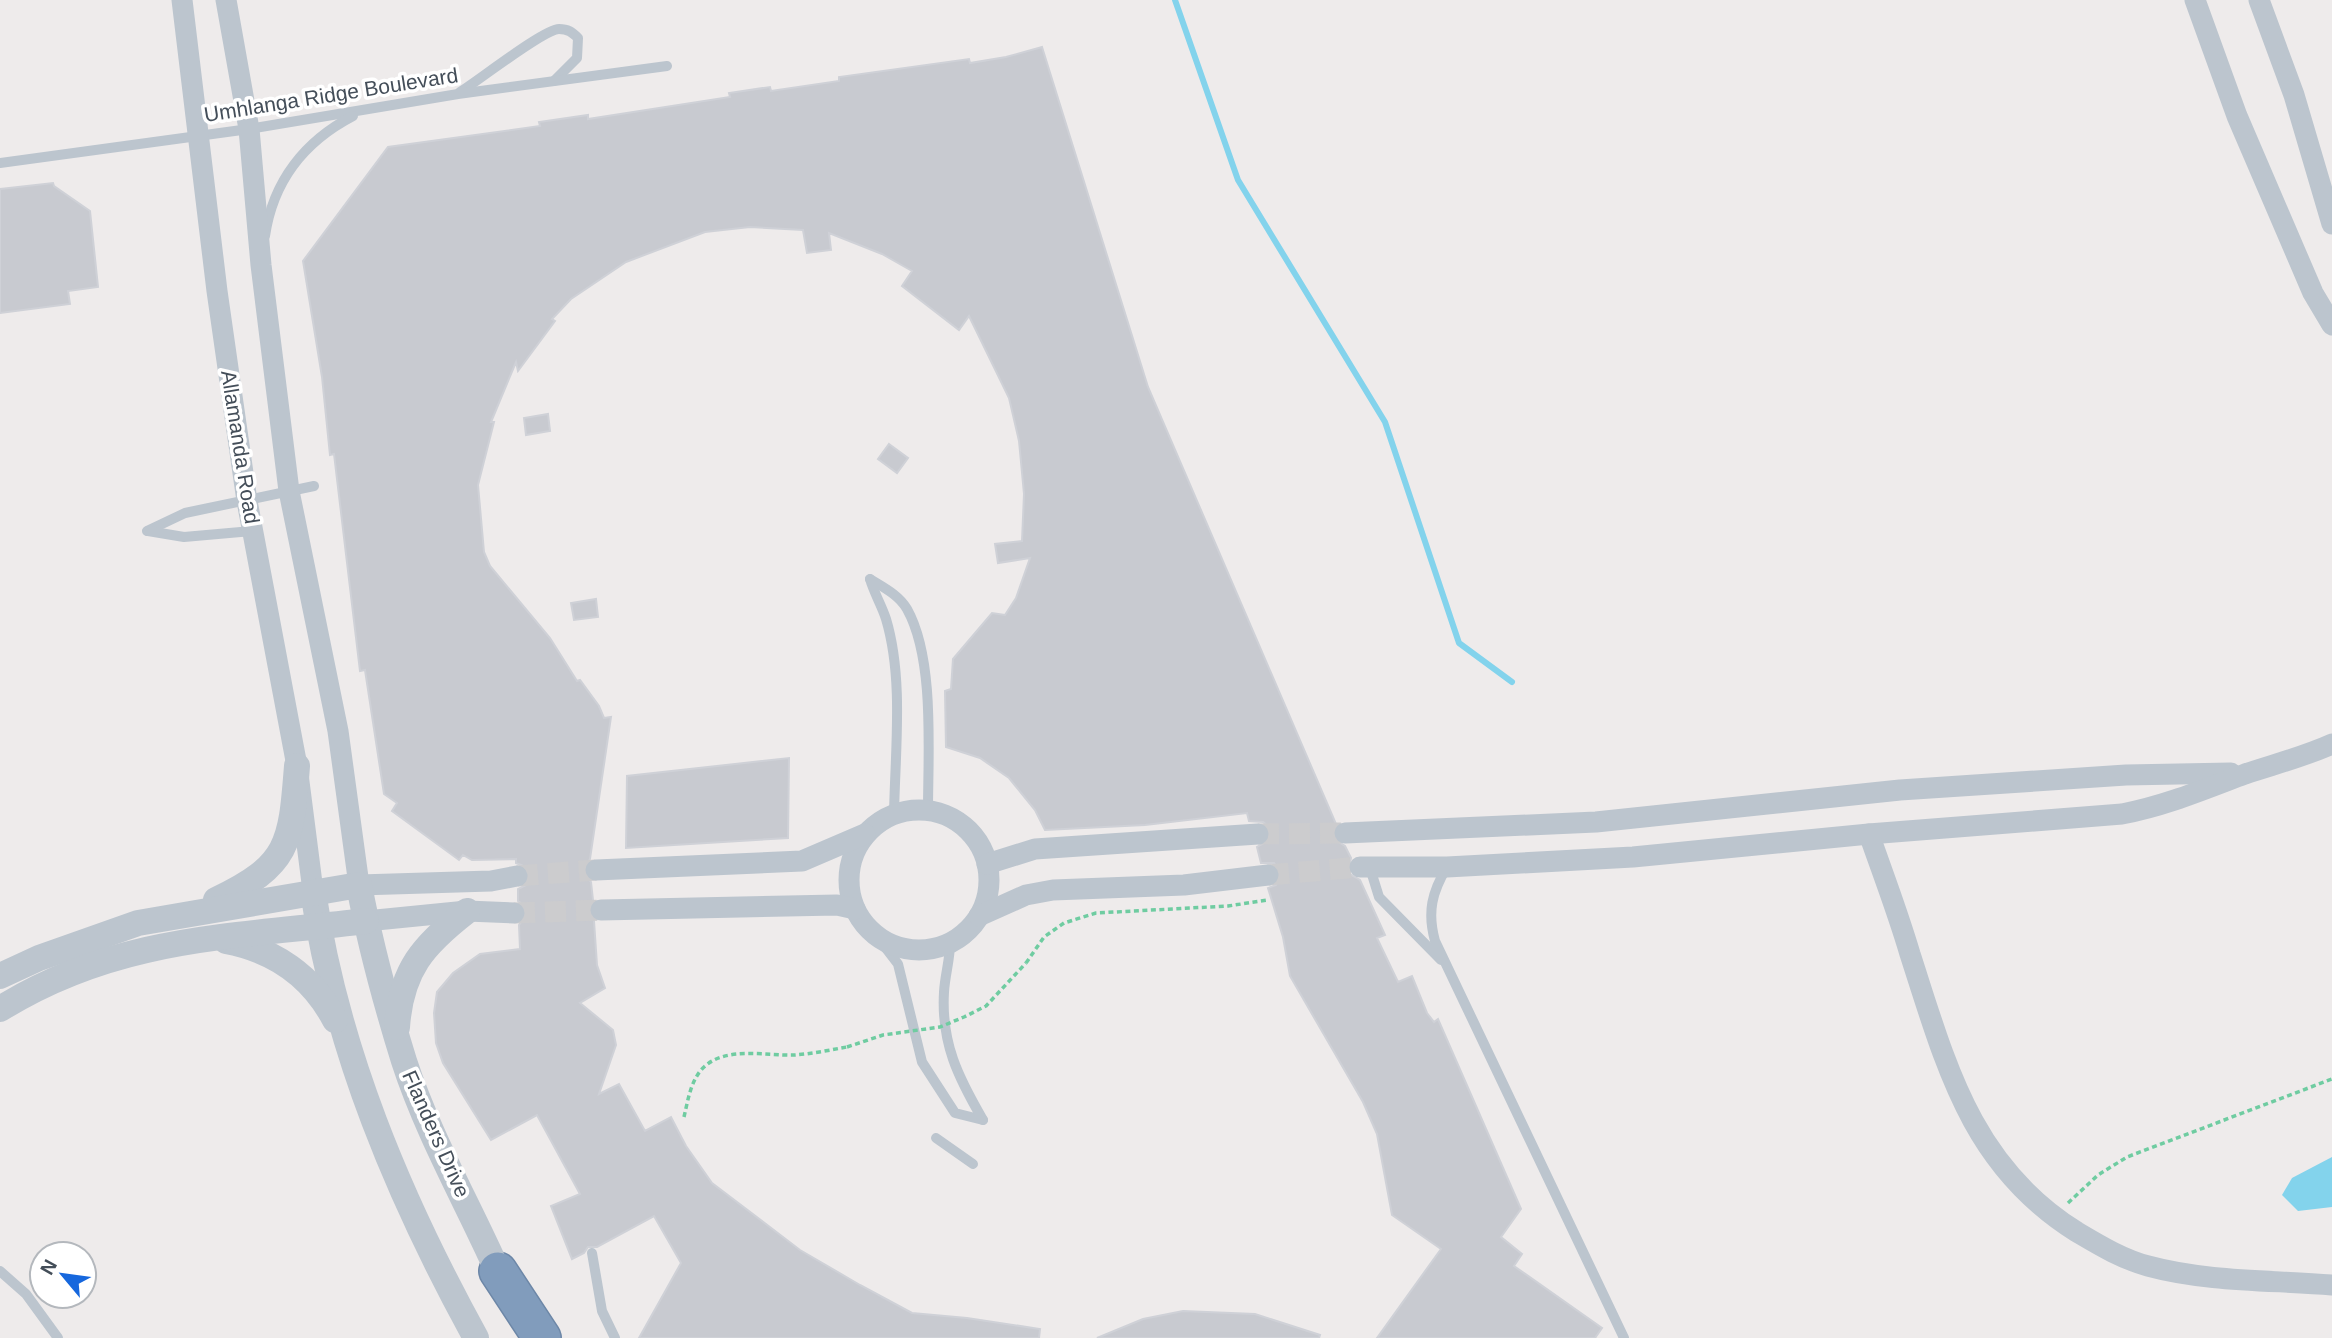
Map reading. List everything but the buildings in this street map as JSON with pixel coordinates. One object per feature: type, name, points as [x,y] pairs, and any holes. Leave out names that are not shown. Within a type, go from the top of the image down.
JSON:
[{"type":"highway","points":[[498,1271],[542,1338]]},
{"type":"street","name":"Allamanda Road","points":[[182,0],[216,291],[252,531],[297,766],[313,891]]},
{"type":"street","name":"Allamanda Road","points":[[226,0],[249,129],[261,264],[289,491],[338,730],[359,885]]},
{"type":"street","points":[[2194,0],[2237,116],[2313,293],[2332,325]]},
{"type":"street","points":[[2259,0],[2294,95],[2332,224]]},
{"type":"street","points":[[1365,867],[1447,867],[1633,857],[1869,834],[2122,814],[2150,809],[2250,772],[2286,763],[2332,744]]},
{"type":"street","points":[[185,914],[257,878],[280,854],[291,829],[297,766]]},
{"type":"street","points":[[1345,833],[1596,822],[1900,790],[2126,775],[2250,772]]},
{"type":"street","points":[[908,810],[928,810],[946,815],[968,830],[977,840],[987,864],[988,891],[979,916],[961,936],[950,943],[913,950],[878,938],[855,909],[848,873],[856,848],[883,819],[894,814],[908,810]]},
{"type":"street","points":[[596,870],[802,861],[867,834]]},
{"type":"street","points":[[987,864],[1035,849],[1258,834]]},
{"type":"street","points":[[1869,834],[1938,1043],[1972,1124],[2003,1170],[2054,1218],[2105,1249],[2147,1266],[2197,1275],[2332,1285]]},
{"type":"street","points":[[979,916],[1026,895],[1053,890],[1184,885],[1268,875]]},
{"type":"street","points":[[0,976],[98,936],[138,923],[359,885],[491,881],[517,876]]},
{"type":"street","name":"Flanders Drive","points":[[359,885],[366,921],[404,1061],[439,1146],[528,1338]]},
{"type":"street","points":[[313,891],[318,927],[346,1040],[369,1111],[447,1286],[476,1338]]},
{"type":"street","points":[[601,910],[837,905],[855,909]]},
{"type":"street","points":[[397,1031],[399,1004],[418,957],[437,934],[467,911]]},
{"type":"street","points":[[0,1009],[51,981],[152,947],[208,938],[467,911],[514,913]]},
{"type":"street","points":[[208,938],[237,943],[268,954],[295,968],[321,997],[346,1040]]},
{"type":"lane","points":[[458,94],[538,38],[556,28],[569,30],[578,38],[577,58],[554,82]]},
{"type":"lane","name":"Umhlanga Ridge Boulevard","points":[[0,163],[249,129],[458,94],[667,66]]},
{"type":"lane","points":[[261,264],[273,203],[293,163],[335,125],[362,111]]},
{"type":"lane","points":[[252,531],[184,537],[147,531],[185,513],[314,486]]},
{"type":"lane","points":[[894,814],[898,711],[893,662],[886,617],[870,579],[890,591],[906,608],[921,648],[928,699],[928,810]]},
{"type":"lane","points":[[1365,867],[1379,897],[1448,967]]},
{"type":"lane","points":[[1447,867],[1431,899],[1430,916],[1435,941],[1623,1338]]},
{"type":"lane","points":[[878,938],[898,964],[922,1062],[955,1113],[983,1120],[963,1086],[946,1040],[944,990],[950,961],[950,943]]},
{"type":"lane","points":[[936,1138],[973,1164]]},
{"type":"lane","points":[[593,1253],[602,1311],[615,1338]]},
{"type":"lane","points":[[0,1271],[26,1294],[58,1338]]},
{"type":"path","points":[[684,1116],[693,1083],[704,1066],[726,1057],[752,1053],[794,1055],[847,1047],[883,1035],[940,1027],[986,1006],[1026,963],[1044,937],[1064,923],[1096,913],[1228,906],[1268,900]]},
{"type":"path","points":[[2054,1218],[2098,1175],[2127,1157],[2332,1079]]},
{"type":"water","points":[[2332,1157],[2332,1207],[2298,1211],[2282,1195],[2292,1178]]},
{"type":"waterway","points":[[1175,0],[1238,180],[1385,422],[1459,643],[1512,682]]},
{"type":"tunnel","points":[[1258,834],[1345,833]]},
{"type":"tunnel","points":[[1268,875],[1360,867]]},
{"type":"tunnel","points":[[517,876],[596,870]]},
{"type":"tunnel","points":[[514,913],[601,910]]}]
